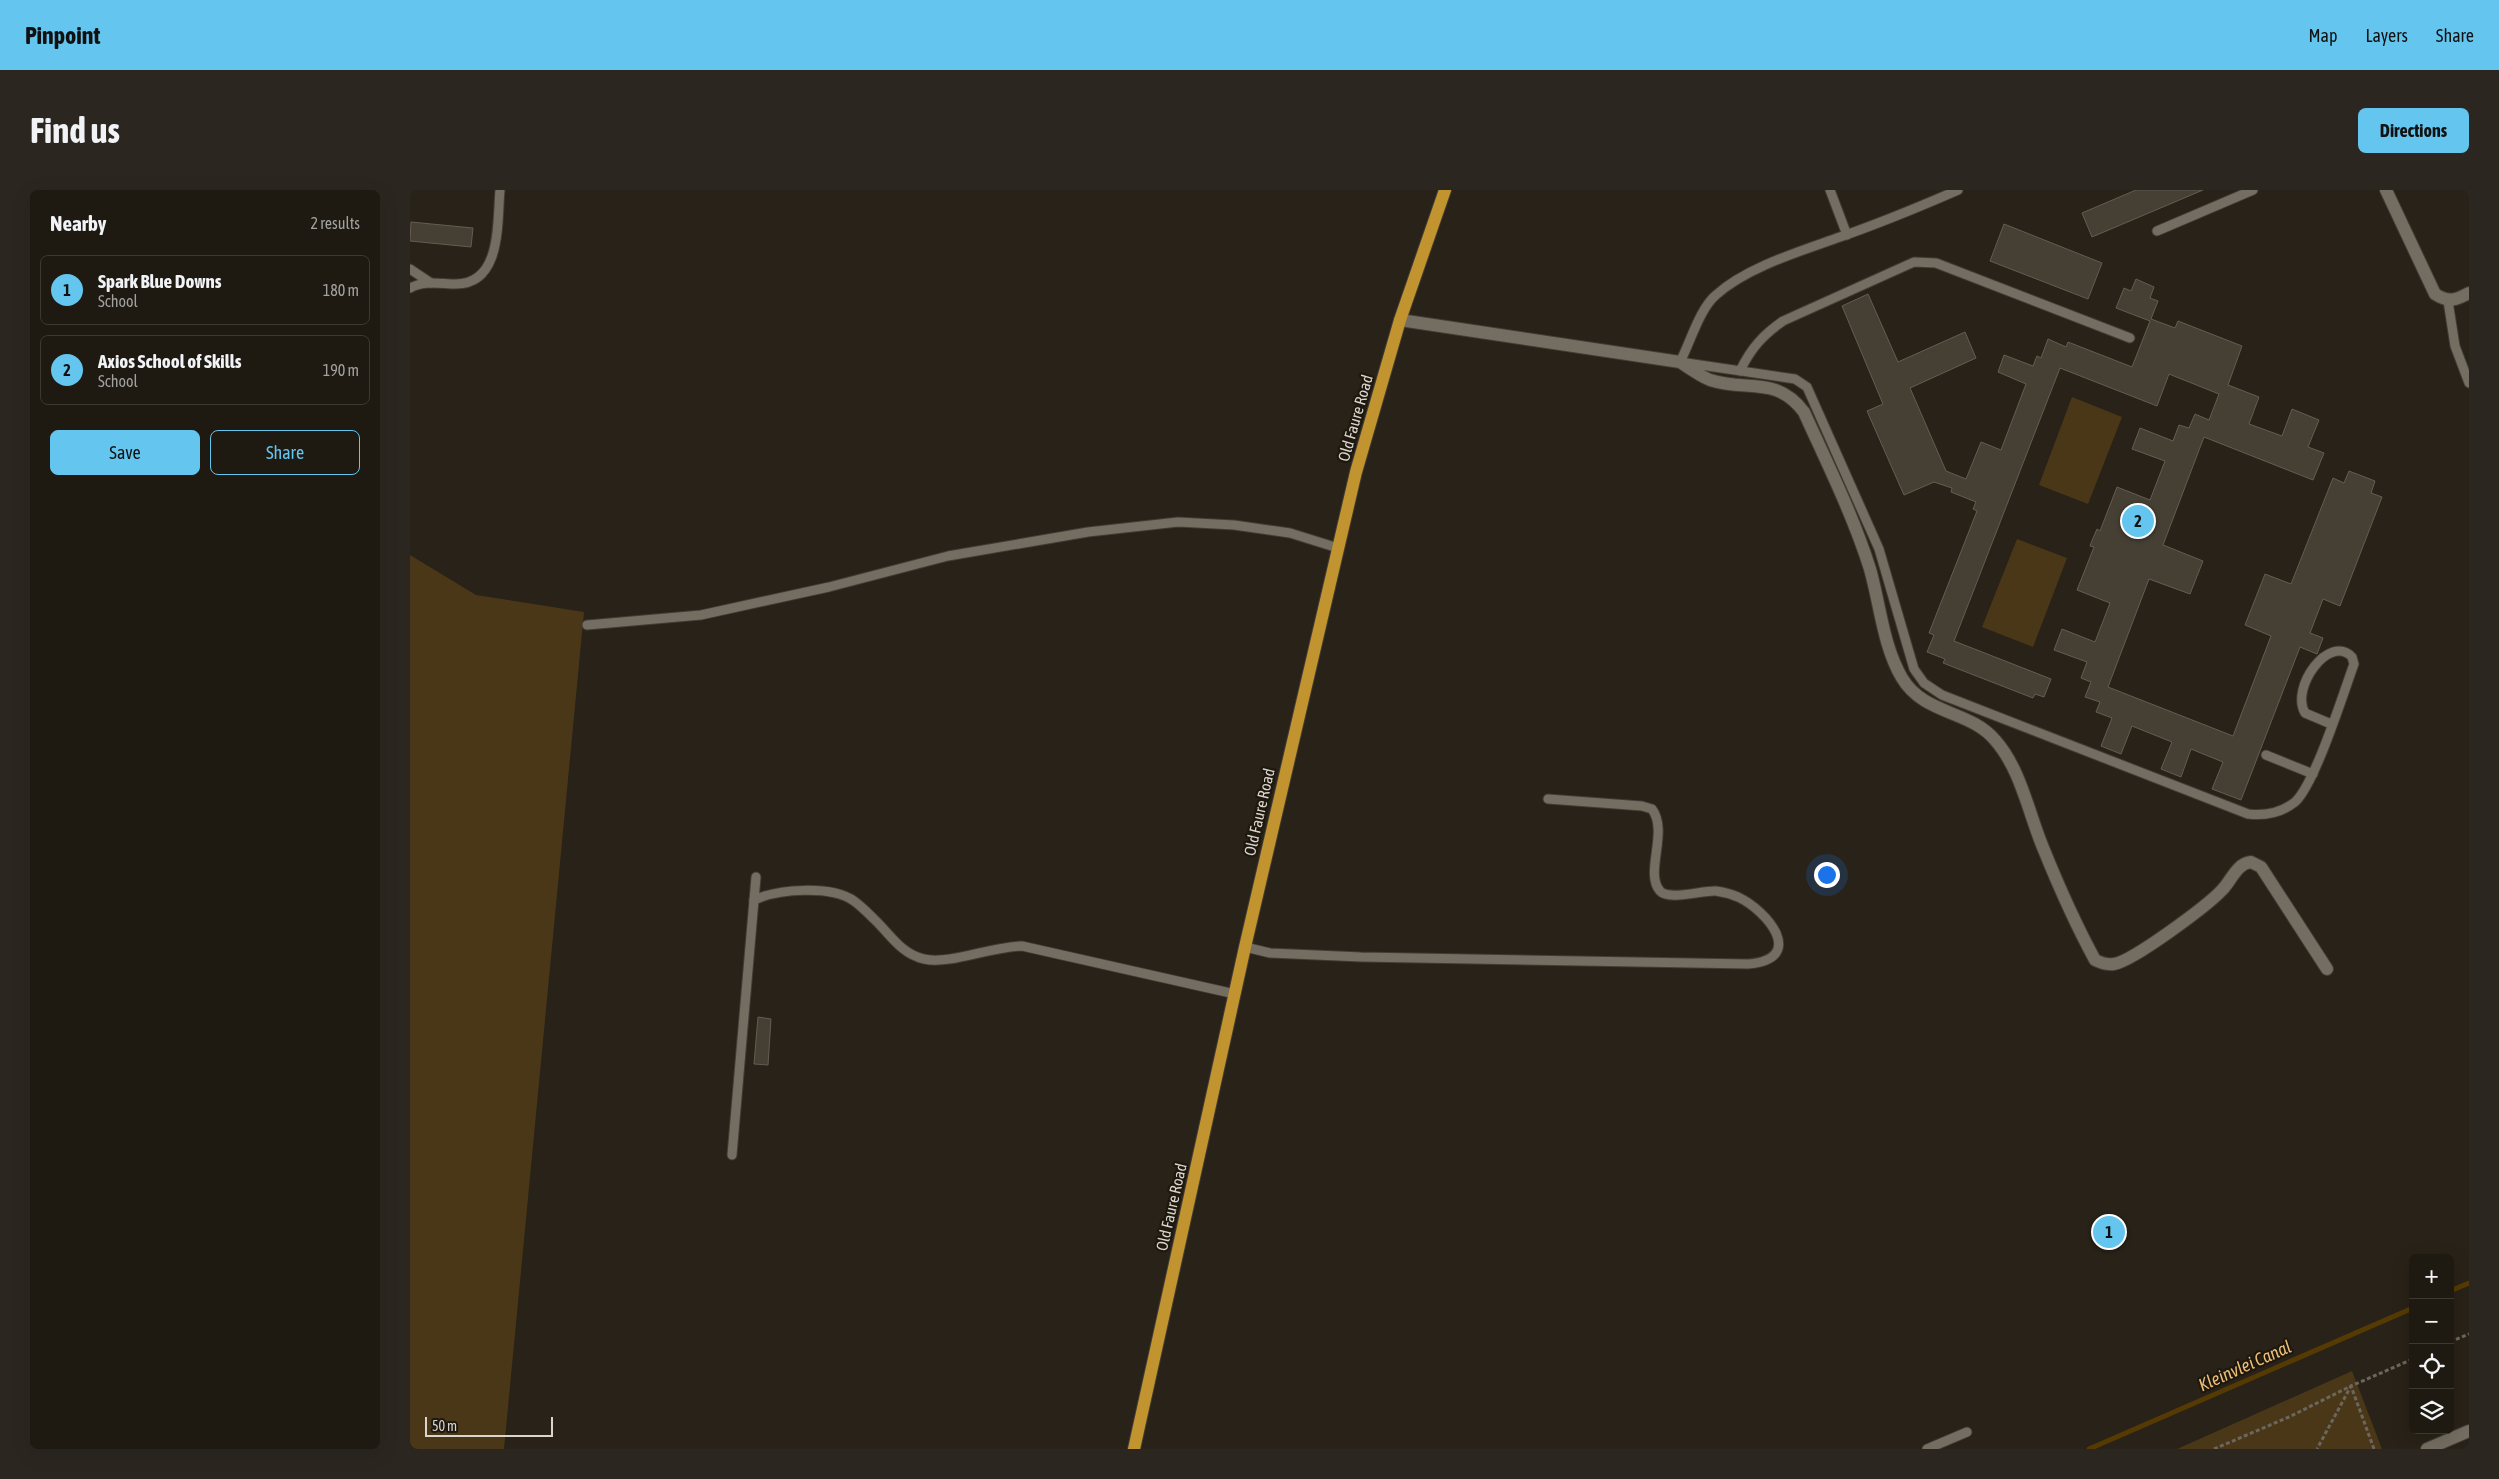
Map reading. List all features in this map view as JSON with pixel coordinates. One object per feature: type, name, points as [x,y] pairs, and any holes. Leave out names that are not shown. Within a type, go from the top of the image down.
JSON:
[{"type":"main road","name":"Old Faure Road","points":[[1134,1449],[1245,947],[1356,472],[1400,320],[1445,190]]},
{"type":"street","points":[[2386,190],[2436,294],[2448,301],[2454,301],[2469,293]]},
{"type":"street","points":[[1400,320],[1680,362],[1711,380],[1768,388],[1784,393],[1794,400],[1804,412],[1858,536],[1870,569],[1893,656],[1901,677],[1918,698],[1981,729],[1994,738],[2000,746],[2010,764],[2044,851],[2095,960],[2112,965],[2132,956],[2206,905],[2223,890],[2243,864],[2251,862],[2261,867],[2327,969]]},
{"type":"street","points":[[2426,1449],[2469,1431]]},
{"type":"lane","points":[[410,288],[417,284],[431,283],[466,284],[482,275],[494,249],[500,190]]},
{"type":"lane","points":[[1830,190],[1847,235]]},
{"type":"lane","points":[[1958,190],[1774,262],[1736,281],[1715,295],[1703,312],[1680,362],[1795,379],[1809,390],[1879,549],[1910,661],[1918,676],[1932,690],[2248,814],[2268,814],[2287,807],[2302,794],[2313,774],[2354,664],[2352,657],[2344,653],[2332,653],[2314,664],[2301,694],[2301,706],[2305,713],[2331,724]]},
{"type":"lane","points":[[2157,231],[2253,190]]},
{"type":"lane","points":[[1740,371],[1753,346],[1767,332],[1783,321],[1914,262],[1936,263],[2130,338]]},
{"type":"lane","points":[[410,269],[431,283]]},
{"type":"lane","points":[[2448,301],[2455,346],[2469,383]]},
{"type":"lane","points":[[588,625],[701,614],[829,587],[948,556],[1088,532],[1178,522],[1234,525],[1290,533],[1338,548]]},
{"type":"lane","points":[[2266,755],[2313,774]]},
{"type":"lane","points":[[1245,947],[1270,953],[1361,957],[1748,964],[1765,962],[1775,957],[1778,949],[1777,938],[1772,927],[1765,916],[1740,898],[1715,891],[1676,895],[1663,894],[1658,889],[1655,876],[1658,826],[1652,809],[1642,806],[1548,799]]},
{"type":"lane","points":[[732,1155],[756,878]]},
{"type":"lane","points":[[754,900],[779,891],[835,893],[853,900],[874,918],[896,943],[908,953],[922,959],[936,961],[1006,946],[1022,946],[1235,994]]},
{"type":"lane","points":[[1927,1449],[1967,1432]]},
{"type":"path","points":[[2454,1340],[2469,1334]]},
{"type":"path","points":[[2214,1449],[2289,1417],[2351,1386],[2409,1361]]},
{"type":"path","points":[[2317,1449],[2351,1386]]},
{"type":"path","points":[[2351,1386],[2374,1449]]},
{"type":"shaded area","points":[[2072,397],[2122,417],[2088,504],[2039,485]]},
{"type":"shaded area","points":[[2017,539],[2067,558],[2033,647],[1982,627]]},
{"type":"shaded area","points":[[410,555],[476,595],[584,612],[504,1449],[410,1449]]},
{"type":"shaded area","points":[[2352,1371],[2382,1449],[2177,1449]]},
{"type":"building","points":[[2136,190],[2203,190],[2092,237],[2082,213]]},
{"type":"building","points":[[411,222],[473,228],[471,247],[410,241]]},
{"type":"building","points":[[2004,224],[2102,263],[2088,299],[1990,261]]},
{"type":"building","points":[[2136,279],[2154,287],[2150,298],[2158,301],[2151,319],[2175,328],[2178,321],[2242,346],[2228,385],[2259,397],[2249,424],[2282,436],[2292,409],[2319,420],[2308,447],[2324,453],[2313,480],[2204,437],[2163,545],[2203,561],[2190,594],[2149,579],[2108,687],[2233,736],[2271,636],[2245,625],[2265,574],[2291,584],[2333,478],[2344,483],[2349,471],[2375,481],[2371,493],[2382,497],[2340,606],[2323,599],[2310,633],[2323,638],[2317,654],[2300,647],[2241,800],[2212,789],[2223,762],[2191,749],[2181,777],[2161,769],[2172,742],[2132,726],[2121,754],[2101,746],[2112,718],[2096,712],[2100,702],[2085,697],[2091,682],[2081,678],[2087,662],[2054,650],[2062,629],[2095,642],[2110,603],[2077,590],[2094,547],[2090,546],[2091,543],[2097,529],[2100,531],[2117,487],[2150,500],[2165,461],[2132,449],[2140,428],[2173,441],[2179,425],[2189,428],[2195,414],[2209,420],[2219,394],[2169,374],[2157,406],[2060,368],[1954,641],[2051,679],[2044,697],[2035,694],[2033,698],[1943,663],[1945,659],[1927,652],[1934,635],[1929,633],[1977,511],[1973,509],[1976,502],[1951,492],[1952,488],[1934,482],[1904,495],[1867,411],[1883,404],[1842,306],[1868,294],[1898,362],[1965,332],[1976,358],[1910,388],[1946,471],[1966,479],[1981,442],[2001,450],[2026,384],[1998,372],[2004,355],[2033,366],[2037,356],[2041,358],[2048,339],[2066,347],[2068,342],[2132,367],[2150,321],[2116,308],[2124,288],[2131,291]]},
{"type":"building","points":[[758,1017],[771,1019],[768,1065],[754,1064]]},
{"type":"waterway","name":"Kleinvlei Canal","points":[[2454,1289],[2469,1283]]},
{"type":"waterway","name":"Kleinvlei Canal","points":[[2089,1449],[2409,1310]]},
{"type":"place","name":"Axios School of Skills","points":[[2138,521]]},
{"type":"place","name":"Spark Blue Downs","points":[[2109,1232]]}]
